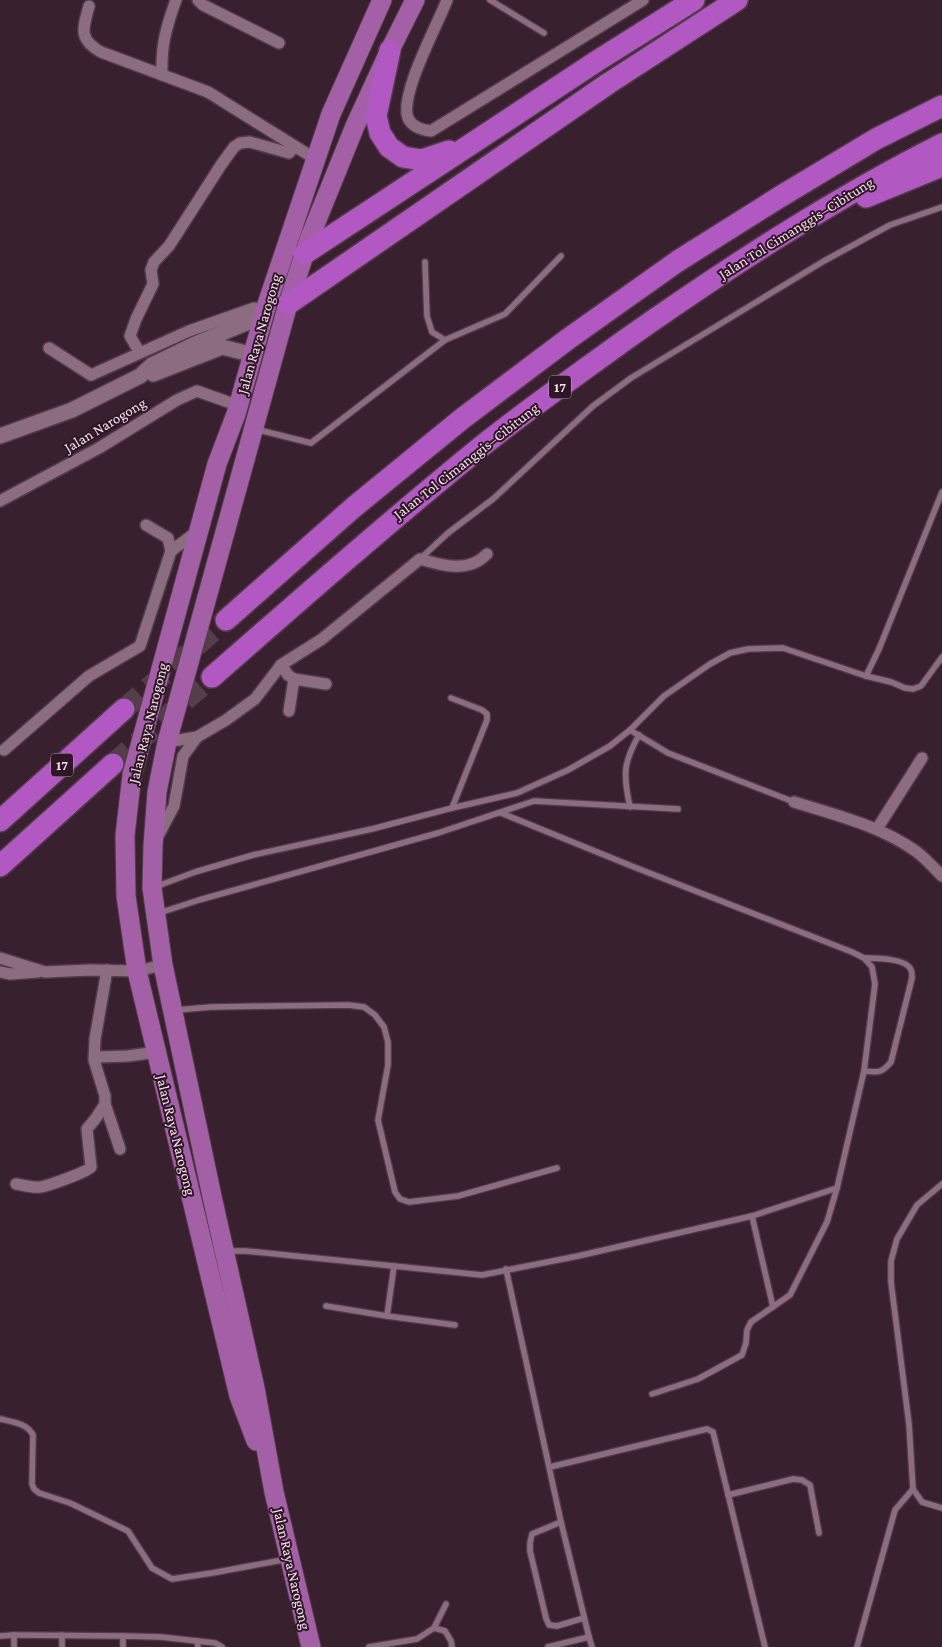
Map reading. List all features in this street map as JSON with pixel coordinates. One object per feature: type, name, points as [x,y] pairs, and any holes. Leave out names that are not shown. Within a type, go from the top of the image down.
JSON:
[{"type":"highway","points":[[295,251],[477,141],[597,61],[694,0]]},
{"type":"highway","points":[[265,308],[737,0]]},
{"type":"highway","points":[[390,50],[376,116],[380,133],[389,147],[403,157],[422,160],[477,141]]},
{"type":"highway","name":"17","points":[[226,620],[354,507],[455,424],[568,339],[678,261],[778,198],[876,139],[942,106]]},
{"type":"highway","name":"Jalan Tol Cimanggis–Cibitung","points":[[212,677],[376,533],[484,444],[588,366],[697,289],[893,169],[942,144]]},
{"type":"highway","points":[[796,227],[942,166]]},
{"type":"highway","name":"17","points":[[0,821],[124,709]]},
{"type":"highway","name":"17","points":[[0,866],[112,764]]},
{"type":"main road","name":"Jalan Raya Narogong","points":[[295,251],[331,114],[382,0]]},
{"type":"main road","name":"Jalan Raya Narogong","points":[[274,1492],[239,1396],[137,970],[126,896],[125,835],[132,774],[217,464],[236,414],[265,308],[295,251],[415,0]]},
{"type":"main road","points":[[217,464],[228,402],[242,352],[265,308],[281,226],[304,165],[302,151],[331,114]]},
{"type":"main road","name":"Jalan Raya Narogong","points":[[265,308],[253,428],[167,742],[158,792],[153,846],[152,888],[162,965],[224,1252],[256,1388],[274,1492],[310,1647]]},
{"type":"street","points":[[162,75],[161,53],[164,36],[176,0]]},
{"type":"street","points":[[198,0],[203,5],[279,44]]},
{"type":"street","points":[[447,0],[417,68],[410,89],[407,108],[408,118],[415,126],[422,130],[431,131],[643,0]]},
{"type":"street","points":[[89,6],[84,26],[85,38],[89,45],[101,52],[208,92],[302,151]]},
{"type":"street","points":[[140,353],[130,336],[153,284],[151,270],[154,262],[169,246],[221,165],[240,142],[250,142],[289,153],[302,151]]},
{"type":"street","points":[[50,348],[91,376],[189,332],[265,308]]},
{"type":"street","points":[[0,436],[72,410],[140,376],[152,365],[265,308]]},
{"type":"street","points":[[140,376],[156,374],[222,346],[242,352]]},
{"type":"street","name":"Jalan Narogong","points":[[0,500],[99,448],[177,400],[197,391],[228,402]]},
{"type":"street","points":[[4,750],[89,676],[140,646],[171,551],[168,538],[146,525]]},
{"type":"street","points":[[171,551],[199,530]]},
{"type":"street","points":[[167,742],[197,737],[226,720],[255,699],[281,665],[322,639],[420,559],[459,567],[480,561],[487,554]]},
{"type":"street","points":[[281,665],[288,675],[294,679],[326,684]]},
{"type":"street","points":[[289,711],[294,679]]},
{"type":"street","points":[[153,846],[174,806],[183,756],[197,737]]},
{"type":"street","points":[[877,829],[922,758]]},
{"type":"street","points":[[794,802],[877,829],[918,853],[942,876]]},
{"type":"street","points":[[0,958],[45,972]]},
{"type":"street","points":[[0,972],[10,974],[137,970],[162,965]]},
{"type":"street","points":[[16,1184],[40,1187],[89,1170],[91,1166],[87,1129],[104,1104],[105,1096],[94,1060],[95,1039],[107,970]]},
{"type":"street","points":[[95,1058],[156,1052]]},
{"type":"street","points":[[104,1104],[120,1150]]},
{"type":"lane","points":[[490,0],[544,33]]},
{"type":"lane","points":[[420,559],[448,533],[493,499],[593,406],[631,378],[824,261],[890,225],[942,207]]},
{"type":"lane","points":[[253,428],[311,443],[445,340],[505,314],[561,256]]},
{"type":"lane","points":[[425,262],[427,316],[432,332],[445,340]]},
{"type":"lane","points":[[866,676],[879,649],[942,492]]},
{"type":"lane","points":[[152,888],[195,872],[253,855],[372,829],[518,793],[568,770],[610,746],[630,730],[664,696],[710,664],[730,653],[748,649],[783,648],[866,676],[913,689],[921,686],[942,658]]},
{"type":"lane","points":[[451,698],[482,710],[487,714],[452,808]]},
{"type":"lane","points":[[630,730],[668,753],[794,802]]},
{"type":"lane","points":[[630,807],[625,770],[628,754],[639,735]]},
{"type":"lane","points":[[155,915],[199,900],[438,833],[534,801],[678,810]]},
{"type":"lane","points":[[501,813],[864,958],[891,960],[907,964],[911,969],[912,978],[891,1062],[880,1072],[864,1070]]},
{"type":"lane","points":[[652,1394],[698,1379],[742,1354],[746,1343],[747,1330],[751,1322],[790,1295],[827,1222],[837,1188],[864,1070],[875,984],[872,966],[864,958]]},
{"type":"lane","points":[[172,1010],[348,1006],[364,1007],[375,1015],[384,1027],[388,1042],[388,1065],[378,1120],[395,1192],[400,1200],[409,1202],[458,1196],[557,1168]]},
{"type":"lane","points":[[942,1184],[917,1205],[897,1240],[891,1261],[891,1282],[909,1424],[912,1490],[922,1502],[942,1508]]},
{"type":"lane","points":[[224,1252],[246,1251],[482,1275],[578,1256],[752,1216],[837,1188]]},
{"type":"lane","points":[[752,1216],[773,1307]]},
{"type":"lane","points":[[387,1316],[394,1266]]},
{"type":"lane","points":[[506,1269],[561,1522],[592,1647]]},
{"type":"lane","points":[[326,1306],[455,1325]]},
{"type":"lane","points":[[0,1419],[24,1426],[30,1429],[33,1435],[32,1484],[34,1489],[39,1493],[70,1502],[128,1531],[152,1568],[172,1579],[290,1558]]},
{"type":"lane","points":[[550,1467],[707,1429],[713,1432],[765,1647]]},
{"type":"lane","points":[[728,1495],[793,1479],[802,1480],[810,1486],[819,1533]]},
{"type":"lane","points":[[858,1647],[896,1510],[912,1490]]},
{"type":"lane","points":[[561,1522],[532,1534],[530,1543],[544,1608],[549,1625],[557,1626],[584,1618]]},
{"type":"lane","points":[[369,1647],[417,1639],[434,1628],[446,1604]]},
{"type":"lane","points":[[434,1628],[445,1631],[452,1647]]},
{"type":"lane","points":[[62,1635],[62,1647]]},
{"type":"lane","points":[[0,1636],[161,1637],[198,1644],[215,1643],[222,1647]]},
{"type":"lane","points":[[14,1636],[14,1647]]},
{"type":"lane","points":[[123,1636],[123,1647]]},
{"type":"lane","points":[[548,1647],[589,1637]]},
{"type":"tunnel","points":[[124,709],[226,620]]},
{"type":"tunnel","points":[[113,764],[212,677]]}]
